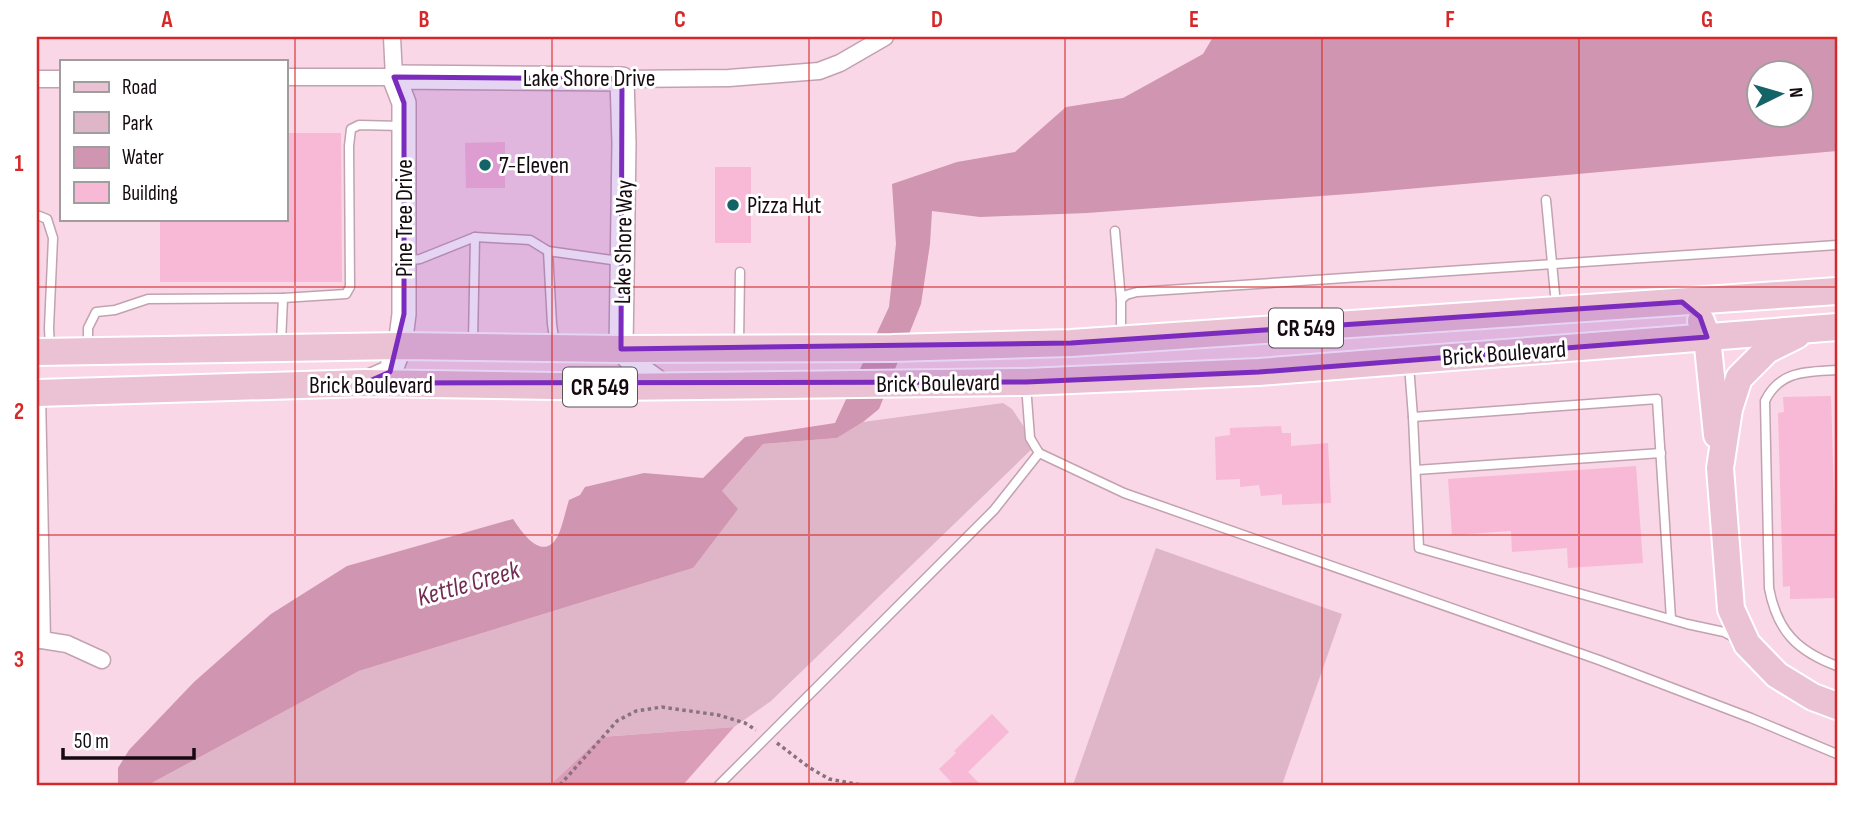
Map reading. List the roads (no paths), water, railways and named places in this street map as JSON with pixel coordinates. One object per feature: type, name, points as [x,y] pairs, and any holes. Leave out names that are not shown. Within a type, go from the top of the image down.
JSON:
[{"type":"main road","name":"Brick Boulevard","points":[[43,352],[400,346],[621,349],[1071,344],[1837,292]]},
{"type":"main road","points":[[1682,302],[1700,317],[1707,337],[1731,609],[1747,645],[1777,675],[1812,697],[1837,706]]},
{"type":"main road","name":"Brick Boulevard","points":[[37,393],[365,383],[663,386],[1026,382],[1259,372],[1837,327]]},
{"type":"main road","points":[[1720,468],[1729,409],[1739,378],[1767,350],[1808,330]]},
{"type":"street","name":"Pine Tree Drive","points":[[365,383],[390,372],[400,346],[404,314],[404,103],[394,77],[392,37]]},
{"type":"street","name":"Lake Shore Drive","points":[[287,77],[729,78],[819,71],[840,63],[885,37]]},
{"type":"street","points":[[37,79],[60,79]]},
{"type":"street","name":"Lake Shore Way","points":[[621,349],[624,143],[622,79]]},
{"type":"street","points":[[621,349],[641,370],[663,386]]},
{"type":"street","points":[[37,393],[39,640],[67,644],[102,660]]},
{"type":"lane","points":[[88,351],[88,328],[96,312],[115,310],[148,299],[346,295],[350,287],[351,130],[359,125],[404,126]]},
{"type":"lane","points":[[1546,200],[1557,311]]},
{"type":"lane","points":[[37,215],[47,219],[53,238],[49,328],[43,352]]},
{"type":"lane","points":[[1115,231],[1121,300],[1121,340]]},
{"type":"lane","points":[[404,261],[420,259],[475,237],[530,240],[548,251],[622,262]]},
{"type":"lane","points":[[473,347],[475,237]]},
{"type":"lane","points":[[1121,300],[1126,295],[1137,292],[1837,245]]},
{"type":"lane","points":[[548,251],[555,348]]},
{"type":"lane","points":[[739,348],[740,272]]},
{"type":"lane","points":[[281,348],[284,298]]},
{"type":"lane","points":[[1409,360],[1419,548],[1724,632],[1747,645]]},
{"type":"lane","points":[[1837,370],[1792,376],[1770,391],[1765,401],[1769,588],[1772,605],[1787,634],[1802,649],[1837,666]]},
{"type":"lane","points":[[1026,382],[1030,438],[1038,453],[1124,493],[1599,660],[1837,754]]},
{"type":"lane","points":[[1413,417],[1657,399],[1671,619]]},
{"type":"lane","points":[[719,785],[994,510],[1038,453]]},
{"type":"lane","points":[[1416,470],[1661,453]]},
{"type":"water","name":"Kettle Creek","points":[[1213,37],[1837,37],[1837,151],[1362,193],[1087,213],[980,217],[932,211],[921,304],[879,409],[837,438],[763,444],[722,491],[738,509],[693,568],[359,671],[148,785],[118,783],[118,768],[129,750],[194,682],[271,614],[347,566],[513,519],[532,542],[544,547],[550,545],[558,536],[569,500],[580,495],[585,487],[644,473],[703,478],[745,437],[835,423],[889,307],[896,244],[892,184],[957,162],[1015,152],[1066,107],[1123,98],[1203,54]]},
{"type":"place","name":"7-Eleven","points":[[485,165]]},
{"type":"place","name":"Pizza Hut","points":[[733,205]]}]
